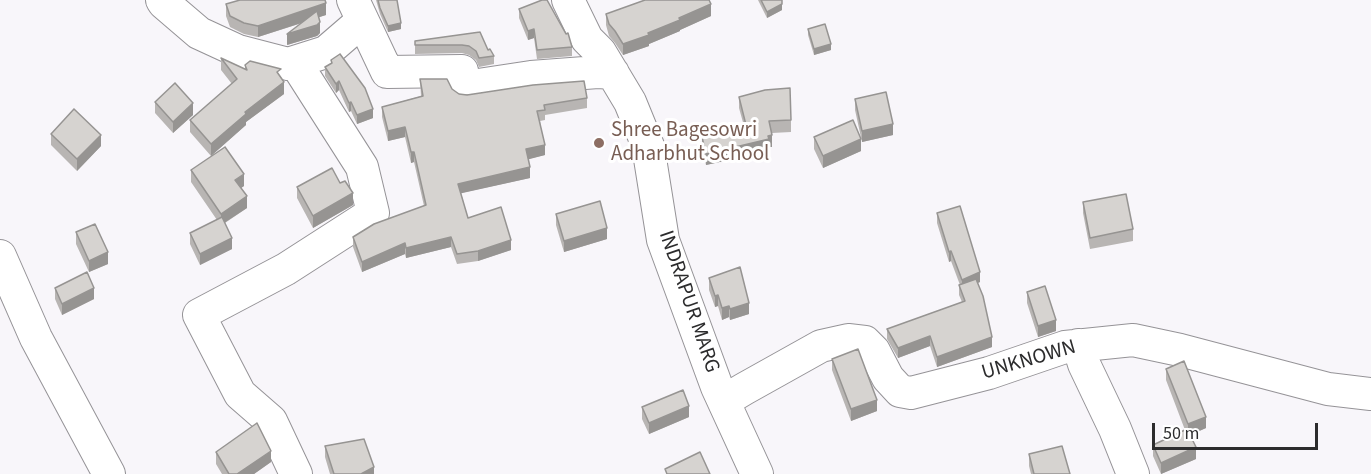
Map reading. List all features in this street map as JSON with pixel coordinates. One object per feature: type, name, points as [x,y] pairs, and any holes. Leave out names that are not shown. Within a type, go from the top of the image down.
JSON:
[{"type":"street","points":[[162,0],[199,33],[238,51],[288,64],[326,52],[358,11],[387,72],[462,71],[465,87],[531,77],[612,73]]},
{"type":"street","name":"INDRAPUR MARG","points":[[568,0],[587,39],[600,52],[630,102],[648,146],[663,240],[724,401],[757,474]]},
{"type":"street","points":[[295,62],[362,167],[373,213],[286,269],[199,315],[240,394],[271,421],[296,474]]},
{"type":"street","points":[[0,256],[36,338],[109,474]]},
{"type":"street","name":"UNKNOWN","points":[[724,401],[821,346],[848,340],[865,342],[874,351],[888,378],[900,391],[911,393],[989,373],[1065,347],[1133,340],[1328,389],[1371,394]]},
{"type":"street","points":[[1078,345],[1084,364],[1115,429],[1133,474]]},
{"type":"building","points":[[240,0],[325,0],[326,3],[258,26],[244,23],[230,16],[226,4]]},
{"type":"building","points":[[378,0],[397,0],[401,23],[388,26]]},
{"type":"building","points":[[547,0],[566,34],[568,33],[572,47],[537,50],[534,29],[528,31],[519,9]]},
{"type":"building","points":[[645,0],[709,0],[711,4],[648,33],[649,35],[623,44],[609,24],[606,14]]},
{"type":"building","points":[[761,0],[782,0],[782,4],[767,12]]},
{"type":"building","points":[[317,11],[320,22],[317,25],[287,34]]},
{"type":"building","points":[[825,24],[831,44],[814,49],[808,29]]},
{"type":"building","points":[[480,32],[488,50],[490,49],[494,56],[479,58],[476,51],[469,46],[462,45],[415,45],[415,41]]},
{"type":"building","points":[[340,54],[365,88],[373,109],[357,115],[339,81],[336,84],[325,67]]},
{"type":"building","points":[[221,58],[247,70],[245,65],[250,61],[281,69],[277,72],[284,82],[245,112],[246,114],[211,144],[190,120],[237,79]]},
{"type":"building","points":[[420,79],[447,79],[452,89],[459,94],[467,95],[533,85],[584,81],[587,98],[544,105],[545,110],[537,111],[545,145],[526,149],[530,167],[458,184],[468,218],[501,207],[511,240],[478,251],[457,254],[451,237],[406,248],[405,243],[362,262],[353,237],[374,224],[426,205],[414,152],[411,152],[405,127],[388,131],[382,107],[423,96]]},
{"type":"building","points":[[175,83],[193,103],[173,122],[155,102]]},
{"type":"building","points":[[790,88],[791,120],[769,121],[772,135],[768,136],[769,139],[706,154],[702,137],[746,125],[739,97],[765,90]]},
{"type":"building","points":[[886,92],[893,124],[862,131],[855,99]]},
{"type":"building","points":[[74,109],[101,135],[77,159],[51,134]]},
{"type":"building","points":[[853,120],[861,139],[823,156],[814,137]]},
{"type":"building","points":[[225,147],[244,174],[235,180],[247,196],[221,214],[191,170]]},
{"type":"building","points":[[332,168],[340,183],[345,181],[353,193],[313,216],[297,187]]},
{"type":"building","points":[[1126,194],[1133,229],[1090,238],[1083,202]]},
{"type":"building","points":[[600,201],[607,228],[564,241],[556,214]]},
{"type":"building","points":[[960,206],[980,272],[962,280],[951,251],[949,252],[937,213]]},
{"type":"building","points":[[222,217],[232,238],[200,254],[190,233]]},
{"type":"building","points":[[95,224],[108,252],[89,261],[76,232]]},
{"type":"building","points":[[740,267],[749,303],[730,309],[729,306],[722,308],[709,278]]},
{"type":"building","points":[[87,272],[94,288],[62,304],[55,288]]},
{"type":"building","points":[[976,279],[983,296],[992,337],[937,357],[930,336],[898,348],[887,329],[965,301],[959,285]]},
{"type":"building","points":[[1045,286],[1056,320],[1038,326],[1027,292]]},
{"type":"building","points":[[858,349],[877,400],[851,409],[832,359]]},
{"type":"building","points":[[1184,361],[1206,417],[1188,424],[1166,369]]},
{"type":"building","points":[[683,390],[689,406],[649,423],[642,407]]},
{"type":"building","points":[[257,423],[271,451],[237,474],[229,474],[216,452]]},
{"type":"building","points":[[1187,429],[1196,447],[1161,463],[1153,445]]},
{"type":"building","points":[[364,439],[374,467],[361,474],[334,474],[325,446]]},
{"type":"building","points":[[1062,446],[1070,474],[1034,474],[1029,454]]},
{"type":"building","points":[[700,452],[710,474],[667,474],[665,469]]},
{"type":"place","name":"Shree Bagesowri Adharbhut School","points":[[599,143]]}]
